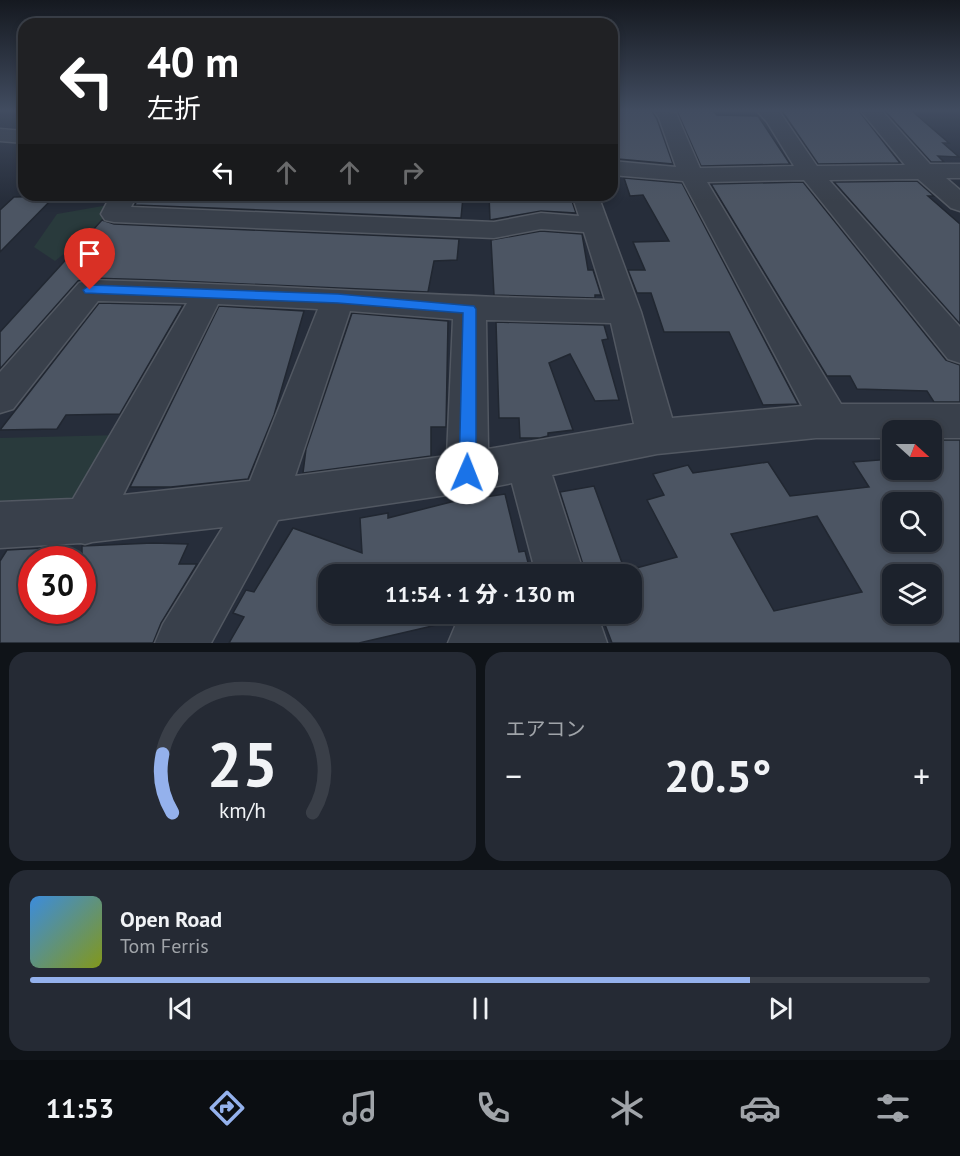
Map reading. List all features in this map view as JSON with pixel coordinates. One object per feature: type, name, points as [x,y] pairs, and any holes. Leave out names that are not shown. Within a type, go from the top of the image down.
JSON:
[{"type":"street","points":[[678,141],[691,174],[830,421]]},
{"type":"street","points":[[790,141],[810,173],[960,350]]},
{"type":"street","points":[[897,141],[923,171],[960,203]]},
{"type":"street","points":[[618,168],[691,174],[960,171]]},
{"type":"street","points":[[121,201],[114,214],[494,230],[541,221],[595,225]]},
{"type":"street","points":[[295,220],[306,201]]},
{"type":"street","points":[[587,201],[625,312],[657,437]]},
{"type":"street","points":[[0,398],[90,290],[338,299],[470,309],[625,312]]},
{"type":"street","points":[[85,522],[208,293]]},
{"type":"street","points":[[182,643],[264,502],[338,299]]},
{"type":"street","points":[[467,473],[470,309]]},
{"type":"street","points":[[0,525],[85,522],[264,502],[467,473],[657,437],[830,421],[960,421]]},
{"type":"street","points":[[527,461],[557,564]]},
{"type":"street","points":[[475,643],[532,624]]},
{"type":"shaded area","points":[[114,204],[106,219],[55,261],[34,247],[57,214]]},
{"type":"shaded area","points":[[120,435],[80,511],[0,515],[0,438]]},
{"type":"building","points":[[618,141],[665,141],[673,164],[618,159]]},
{"type":"building","points":[[690,141],[775,141],[790,164],[701,166]]},
{"type":"building","points":[[802,141],[883,141],[900,163],[818,164]]},
{"type":"building","points":[[912,141],[947,141],[949,143],[943,143],[959,157],[938,156],[944,162],[931,162]]},
{"type":"building","points":[[624,178],[682,183],[798,404],[763,405],[729,332],[664,332],[651,293],[637,293],[628,270],[645,270],[633,242],[669,241],[643,195],[630,196]]},
{"type":"building","points":[[917,181],[934,196],[928,196],[960,224],[960,324],[834,182]]},
{"type":"building","points":[[803,182],[946,360],[960,365],[960,402],[934,402],[927,391],[857,389],[850,376],[827,376],[711,184]]},
{"type":"building","points":[[14,197],[18,197],[18,201],[50,201],[0,252],[0,210]]},
{"type":"building","points":[[137,201],[463,201],[461,218],[135,205]]},
{"type":"building","points":[[489,201],[572,201],[576,213],[541,211],[490,220]]},
{"type":"building","points":[[102,220],[114,224],[459,239],[457,260],[434,261],[428,292],[155,280],[90,278],[78,281],[0,369],[0,332]]},
{"type":"building","points":[[541,231],[582,234],[588,270],[593,270],[601,295],[595,295],[595,298],[494,295],[491,240]]},
{"type":"building","points":[[99,303],[183,305],[120,414],[66,415],[57,429],[0,430]]},
{"type":"building","points":[[219,306],[304,311],[274,415],[248,479],[171,487],[130,487]]},
{"type":"building","points":[[352,313],[448,321],[446,427],[431,427],[431,456],[303,473],[306,449]]},
{"type":"building","points":[[496,322],[604,325],[608,339],[602,340],[619,400],[595,401],[570,354],[549,363],[573,430],[548,433],[548,436],[540,438],[520,438],[519,418],[499,418]]},
{"type":"building","points":[[942,440],[960,440],[960,643],[612,643],[605,624],[642,624],[642,566],[677,557],[647,500],[664,495],[653,474],[688,465],[693,473],[768,462],[790,496],[869,487],[853,462],[882,460],[882,480],[942,480]],"holes":[[[817,516],[862,592],[774,611],[731,534]]]},
{"type":"building","points":[[594,486],[622,564],[583,564],[560,492]]},
{"type":"building","points":[[505,494],[519,552],[525,551],[528,564],[318,564],[318,624],[441,624],[359,643],[229,643],[244,617],[233,613],[246,590],[254,592],[293,528],[362,553],[360,518],[388,513],[388,518],[451,502]]},
{"type":"building","points":[[188,544],[179,564],[197,564],[161,623],[153,643],[0,643],[0,561],[7,550],[18,549],[18,624],[96,624],[96,546],[82,546]]},
{"type":"route","points":[[90,290],[338,299],[470,309],[467,473]]}]
